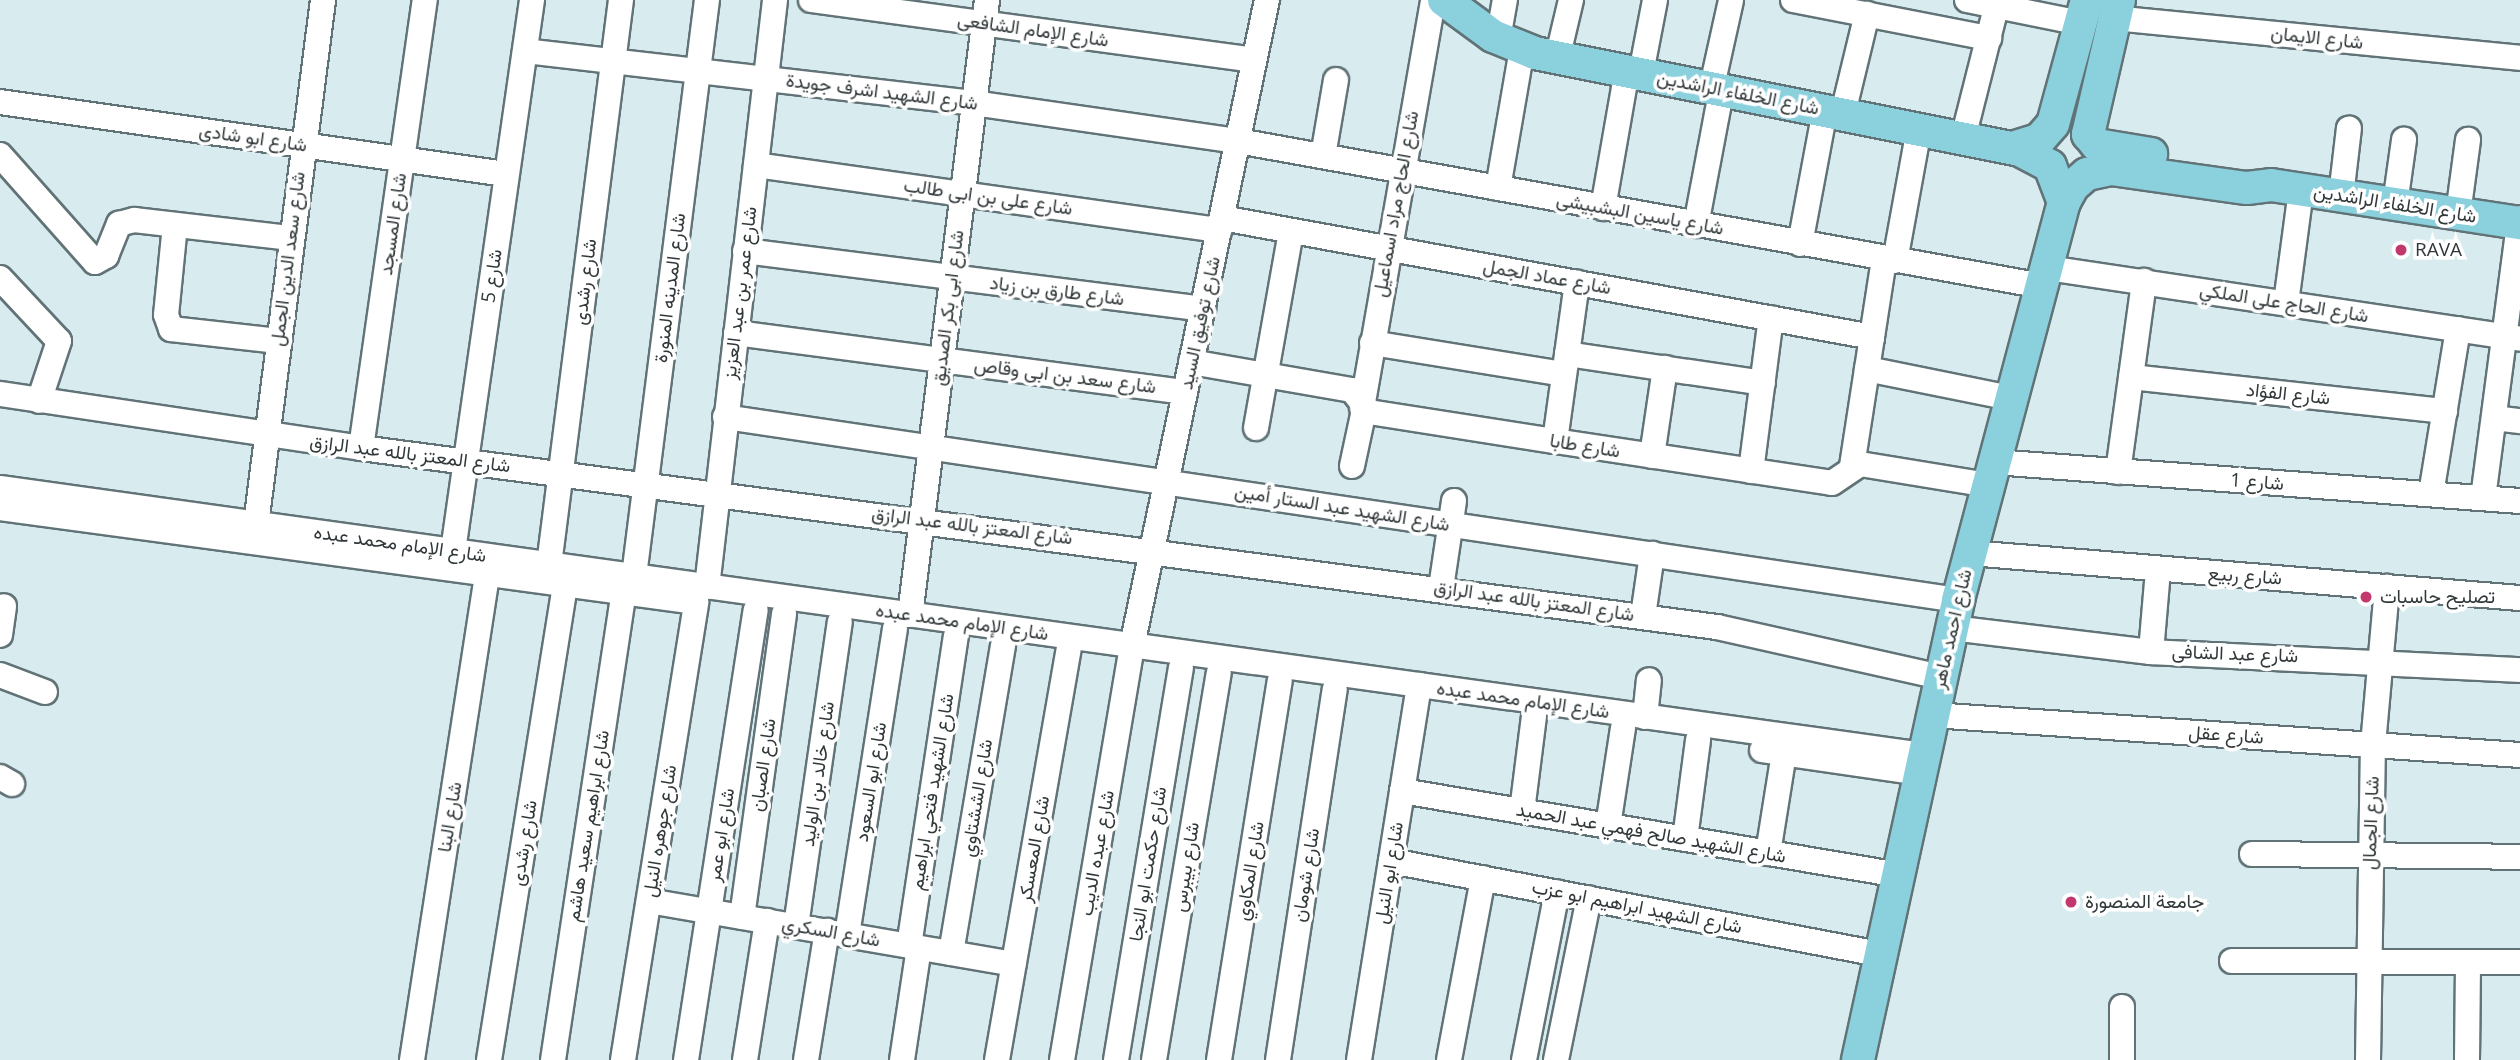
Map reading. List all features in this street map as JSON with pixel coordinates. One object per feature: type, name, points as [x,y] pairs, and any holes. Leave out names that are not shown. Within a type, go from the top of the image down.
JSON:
[{"type":"main road","name":"شارع الخلفاء الراشدين","points":[[1444,0],[1510,44],[1557,59],[1717,87],[2012,148],[2044,161],[2060,179],[2064,202]]},
{"type":"main road","points":[[2098,158],[2088,130],[2117,9]]},
{"type":"main road","points":[[2012,148],[2033,144],[2050,129],[2084,11]]},
{"type":"main road","name":"شارع الخلفاء الراشدين","points":[[2098,158],[2247,188],[2286,187],[2520,223]]},
{"type":"main road","name":"شارع احمد ماهر","points":[[1858,1060],[1884,955],[1921,764],[1955,614],[2011,398],[2064,202],[2098,158]]},
{"type":"street","name":"شارع سعد الدين الجمل","points":[[256,524],[289,237],[323,0]]},
{"type":"street","name":"شارع المسجد","points":[[361,448],[425,0]]},
{"type":"street","name":"شارع 5","points":[[453,551],[532,0]]},
{"type":"street","name":"شارع رشدى","points":[[550,565],[621,0]]},
{"type":"street","name":"شارع المدينه المنورة","points":[[629,584],[646,484],[707,0]]},
{"type":"street","name":"شارع عمر بن عبد العزيز","points":[[701,595],[717,493],[775,0]]},
{"type":"street","name":"شارع الإمام الشافعى","points":[[811,0],[986,12],[1254,60]]},
{"type":"street","name":"شارع توفيق السيد","points":[[1131,654],[1267,0]]},
{"type":"street","name":"شارع الحاج مراد اسماعيل","points":[[1352,466],[1401,170],[1433,0]]},
{"type":"street","points":[[1498,188],[1510,44],[1506,0]]},
{"type":"street","points":[[1557,59],[1571,0]]},
{"type":"street","points":[[1603,208],[1634,72],[1655,0]]},
{"type":"street","points":[[1696,225],[1731,0]]},
{"type":"street","points":[[1793,0],[1989,38]]},
{"type":"street","points":[[1967,0],[2084,11]]},
{"type":"street","points":[[1963,138],[1997,3]]},
{"type":"street","name":"شارع الايمان","points":[[2117,9],[2520,58]]},
{"type":"street","name":"شارع ابى بكر الصديق","points":[[902,622],[922,519],[986,12]]},
{"type":"street","points":[[1800,244],[1834,111],[1867,15]]},
{"type":"street","name":"شارع الشهيد اشرف جويدة","points":[[526,51],[974,103],[1238,141]]},
{"type":"street","points":[[1323,156],[1336,80]]},
{"type":"street","name":"شارع ابو شادى","points":[[0,102],[506,174]]},
{"type":"street","points":[[2341,196],[2349,128]]},
{"type":"street","points":[[1919,129],[1872,337],[1852,466],[1991,474]]},
{"type":"street","points":[[2395,204],[2404,140]]},
{"type":"street","points":[[2458,214],[2468,140]]},
{"type":"street","name":"شارع ياسين البشبيشى","points":[[1238,141],[1890,260],[2045,277]]},
{"type":"street","points":[[0,155],[89,259],[106,257],[119,224],[175,225],[289,237]]},
{"type":"street","name":"شارع على بن ابى طالب","points":[[756,165],[963,194],[1221,224]]},
{"type":"street","points":[[2286,187],[2286,303]]},
{"type":"street","points":[[2483,498],[2494,418],[2512,338],[2520,218]]},
{"type":"street","name":"شارع عماد الجمل","points":[[1221,224],[1291,231],[1872,337]]},
{"type":"street","points":[[175,225],[166,315],[171,329],[278,341]]},
{"type":"street","points":[[1256,428],[1291,231]]},
{"type":"street","name":"شارع طارق بن زياد","points":[[745,251],[1202,310]]},
{"type":"street","name":"شارع الحاج على الملكي","points":[[2045,277],[2144,281],[2512,338]]},
{"type":"street","points":[[0,278],[58,341],[39,401]]},
{"type":"street","points":[[2118,472],[2144,281]]},
{"type":"street","points":[[1555,442],[1577,283]]},
{"type":"street","points":[[1751,471],[1771,318]]},
{"type":"street","points":[[2431,494],[2458,329]]},
{"type":"street","name":"شارع سعد بن ابى وقاص","points":[[736,333],[1185,392]]},
{"type":"street","points":[[1372,343],[1566,364],[1665,368],[1763,383]]},
{"type":"street","points":[[1191,362],[1354,390],[1363,409]]},
{"type":"street","points":[[1652,456],[1665,368]]},
{"type":"street","points":[[1867,369],[2011,398]]},
{"type":"street","name":"شارع الفؤاد","points":[[2131,377],[2445,411]]},
{"type":"street","name":"شارع المعتز بالله عبد الرازق","points":[[0,394],[361,448],[1151,549],[1643,617],[1788,641],[1941,677]]},
{"type":"street","name":"شارع طابا","points":[[1363,409],[1555,442],[1832,483],[1852,466]]},
{"type":"street","name":"شارع الشهيد عبد الستار أمين","points":[[726,417],[1166,482],[1452,513],[1955,614]]},
{"type":"street","points":[[2494,418],[2520,421]]},
{"type":"street","name":"شارع 1","points":[[1991,474],[2118,472],[2520,501]]},
{"type":"street","name":"شارع الإمام محمد عبده","points":[[0,488],[453,551],[565,584],[629,584]]},
{"type":"street","name":"شارع الإمام محمد عبده","points":[[0,508],[487,574],[550,565],[629,584],[701,595],[1418,693],[1645,717],[1921,764]]},
{"type":"street","points":[[1441,588],[1452,513]]},
{"type":"street","points":[[1643,617],[1652,554]]},
{"type":"street","name":"شارع ربيع","points":[[1970,554],[2520,597]]},
{"type":"street","points":[[2151,652],[2158,570]]},
{"type":"street","name":"شارع البنا","points":[[412,1060],[487,574]]},
{"type":"street","name":"شارع رشدى","points":[[489,1060],[565,584]]},
{"type":"street","name":"شارع ابراهيم سعيد هاشم","points":[[553,1060],[629,584]]},
{"type":"street","name":"شارع الجمال","points":[[2368,1060],[2369,855],[2373,745],[2387,587]]},
{"type":"street","name":"شارع الإمام محمد عبده","points":[[701,595],[756,610],[840,622],[902,622],[956,637],[1003,644],[1070,645]]},
{"type":"street","name":"شارع جوهره النيل","points":[[623,1060],[701,595]]},
{"type":"street","points":[[0,635],[4,606]]},
{"type":"street","name":"شارع ابو عمر","points":[[686,1060],[756,610]]},
{"type":"street","name":"شارع الصبان","points":[[741,917],[784,614]]},
{"type":"street","name":"شارع عبد الشافى","points":[[1955,614],[2151,652],[2379,659],[2520,670]]},
{"type":"street","name":"شارع خالد بن الوليد","points":[[796,926],[840,622]]},
{"type":"street","name":"شارع ابو السعود","points":[[806,1060],[837,933],[902,622]]},
{"type":"street","name":"شارع الشهيد فتحي ابراهيم","points":[[902,1060],[914,947],[956,637]]},
{"type":"street","name":"شارع الششتاوي","points":[[951,953],[1003,644]]},
{"type":"street","name":"شارع المعسكر","points":[[997,1060],[1070,645]]},
{"type":"street","name":"شارع الإمام محمد عبده","points":[[1131,654],[1181,668],[1335,689],[1418,693],[1534,716],[1784,753],[1921,764]]},
{"type":"street","name":"شارع عبده الديب","points":[[1062,1060],[1131,654]]},
{"type":"street","name":"شارع حكمت ابو النجا","points":[[1116,1060],[1181,668]]},
{"type":"street","name":"شارع بيبرس","points":[[1154,1060],[1219,673]]},
{"type":"street","points":[[0,675],[45,692]]},
{"type":"street","points":[[1645,717],[1650,680]]},
{"type":"street","name":"شارع المكاوي","points":[[1219,1060],[1280,681]]},
{"type":"street","name":"شارع شومان","points":[[1278,1060],[1335,689]]},
{"type":"street","name":"شارع ابو النيل","points":[[1359,1060],[1418,693]]},
{"type":"street","name":"شارع عقل","points":[[1932,715],[2520,755]]},
{"type":"street","points":[[1522,811],[1534,716]]},
{"type":"street","points":[[1608,826],[1623,728]]},
{"type":"street","points":[[1685,839],[1698,740]]},
{"type":"street","points":[[1768,853],[1784,753]]},
{"type":"street","name":"شارع الشهيد صالح فهمي عبد الحميد","points":[[1402,791],[1899,875]]},
{"type":"street","points":[[2252,853],[2520,857]]},
{"type":"street","name":"شارع الشهيد ابراهيم ابو عزب","points":[[1391,861],[1884,955]]},
{"type":"street","points":[[1449,1060],[1483,878]]},
{"type":"street","points":[[1524,1060],[1557,892]]},
{"type":"street","points":[[1556,1060],[1589,898]]},
{"type":"street","name":"شارع السكري","points":[[649,901],[1014,964]]},
{"type":"street","points":[[745,1060],[767,921]]},
{"type":"street","points":[[2232,961],[2520,962]]},
{"type":"street","points":[[2467,1060],[2468,962]]},
{"type":"street","points":[[2122,1007],[2122,1060]]},
{"type":"place","name":"RAVA","points":[[2401,250]]},
{"type":"place","name":"تصليح حاسبات","points":[[2366,597]]},
{"type":"place","name":"جامعة المنصورة","points":[[2071,902]]}]
